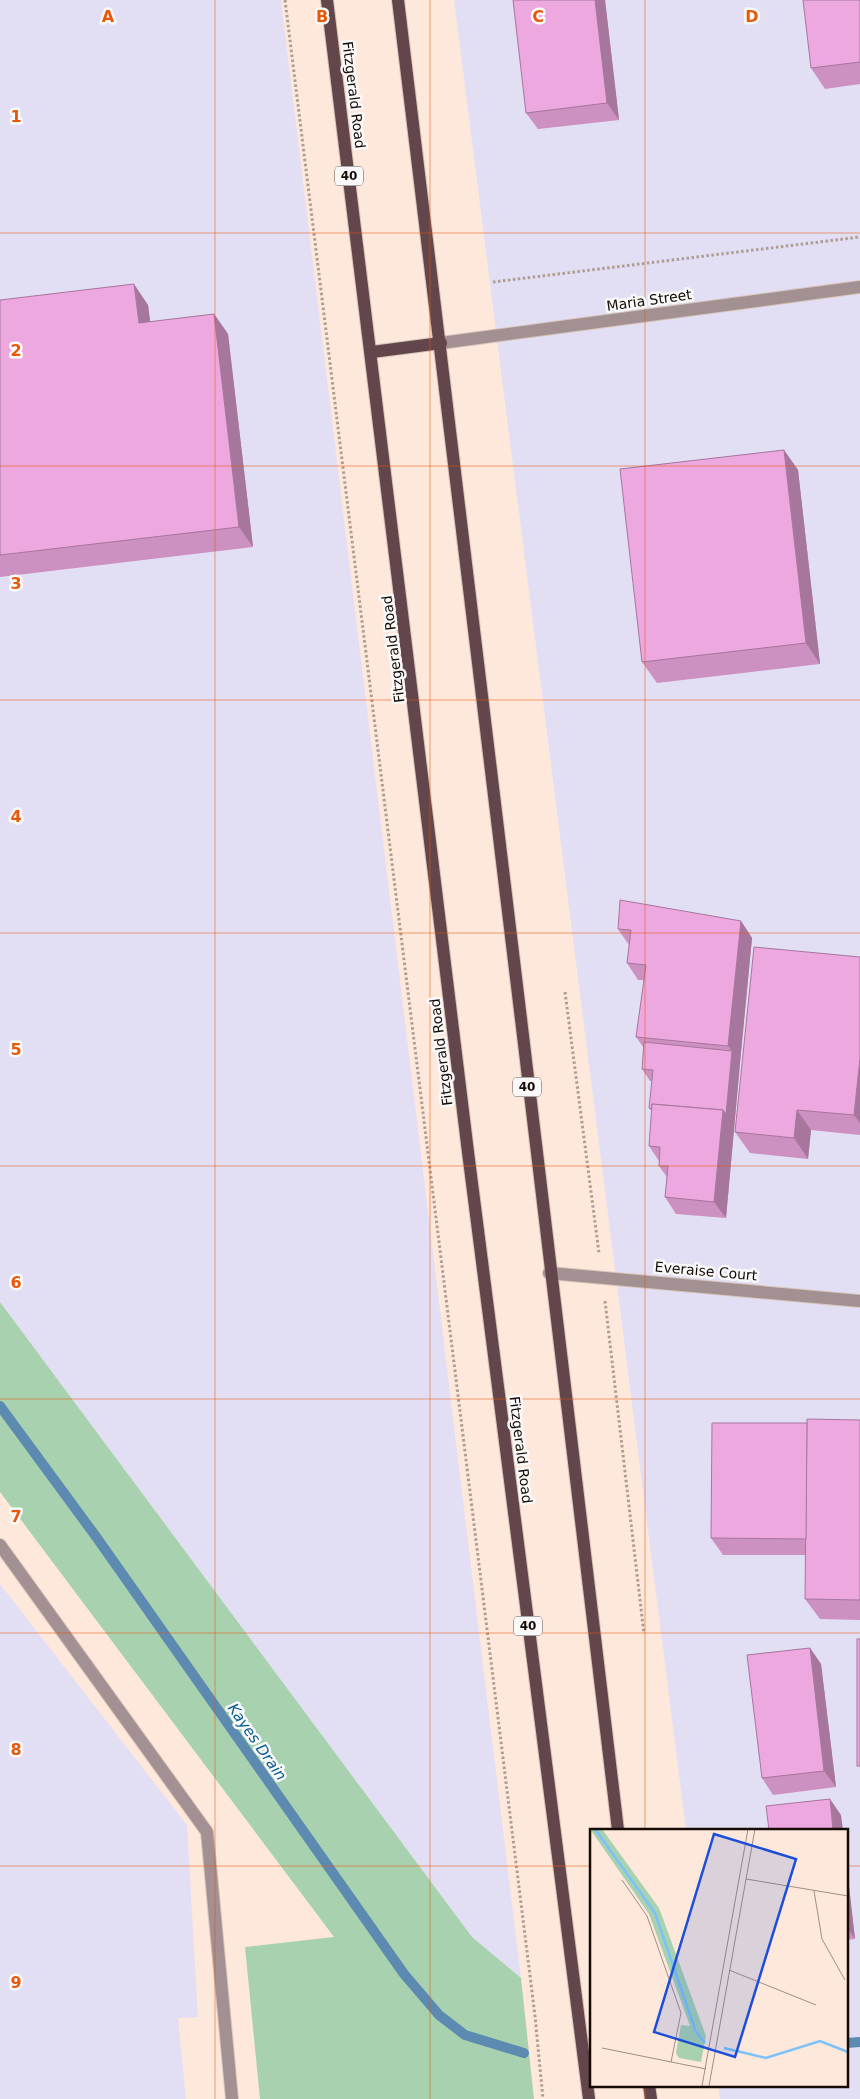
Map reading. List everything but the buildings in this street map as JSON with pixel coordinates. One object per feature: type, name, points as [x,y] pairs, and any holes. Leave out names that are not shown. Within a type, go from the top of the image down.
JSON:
[{"type":"main road","name":"Fitzgerald Road","points":[[327,0],[372,352],[468,1152],[589,2099]]},
{"type":"main road","name":"40","points":[[398,0],[441,343],[549,1273],[618,1829]]},
{"type":"main road","points":[[372,352],[441,343]]},
{"type":"main road","points":[[649,2086],[651,2099]]},
{"type":"street","name":"Maria Street","points":[[441,343],[860,288]]},
{"type":"street","name":"Everaise Court","points":[[549,1273],[602,1276],[860,1301]]},
{"type":"street","points":[[0,1545],[206,1832],[232,2099]]},
{"type":"path","points":[[285,0],[535,2016],[543,2099]]},
{"type":"path","points":[[494,282],[860,237]]},
{"type":"path","points":[[566,992],[644,1634]]},
{"type":"shaded area","points":[[0,0],[281,0],[521,1978],[472,1937],[0,1302]]},
{"type":"shaded area","points":[[454,0],[860,0],[860,2099],[720,2099],[718,2086],[848,2086],[848,1829],[686,1829]]},
{"type":"shaded area","points":[[0,1584],[187,1825],[198,2017],[178,2018],[186,2099],[0,2099]]},
{"type":"green space","points":[[0,1302],[472,1937],[521,1978],[534,2099],[260,2099],[245,1947],[334,1937],[0,1492]]},
{"type":"waterway","name":"Kayes Drain","points":[[0,1406],[97,1538],[404,1974],[439,2015],[465,2035],[524,2053]]},
{"type":"waterway","name":"Kayes Drain","points":[[848,2043],[860,2042]]}]
